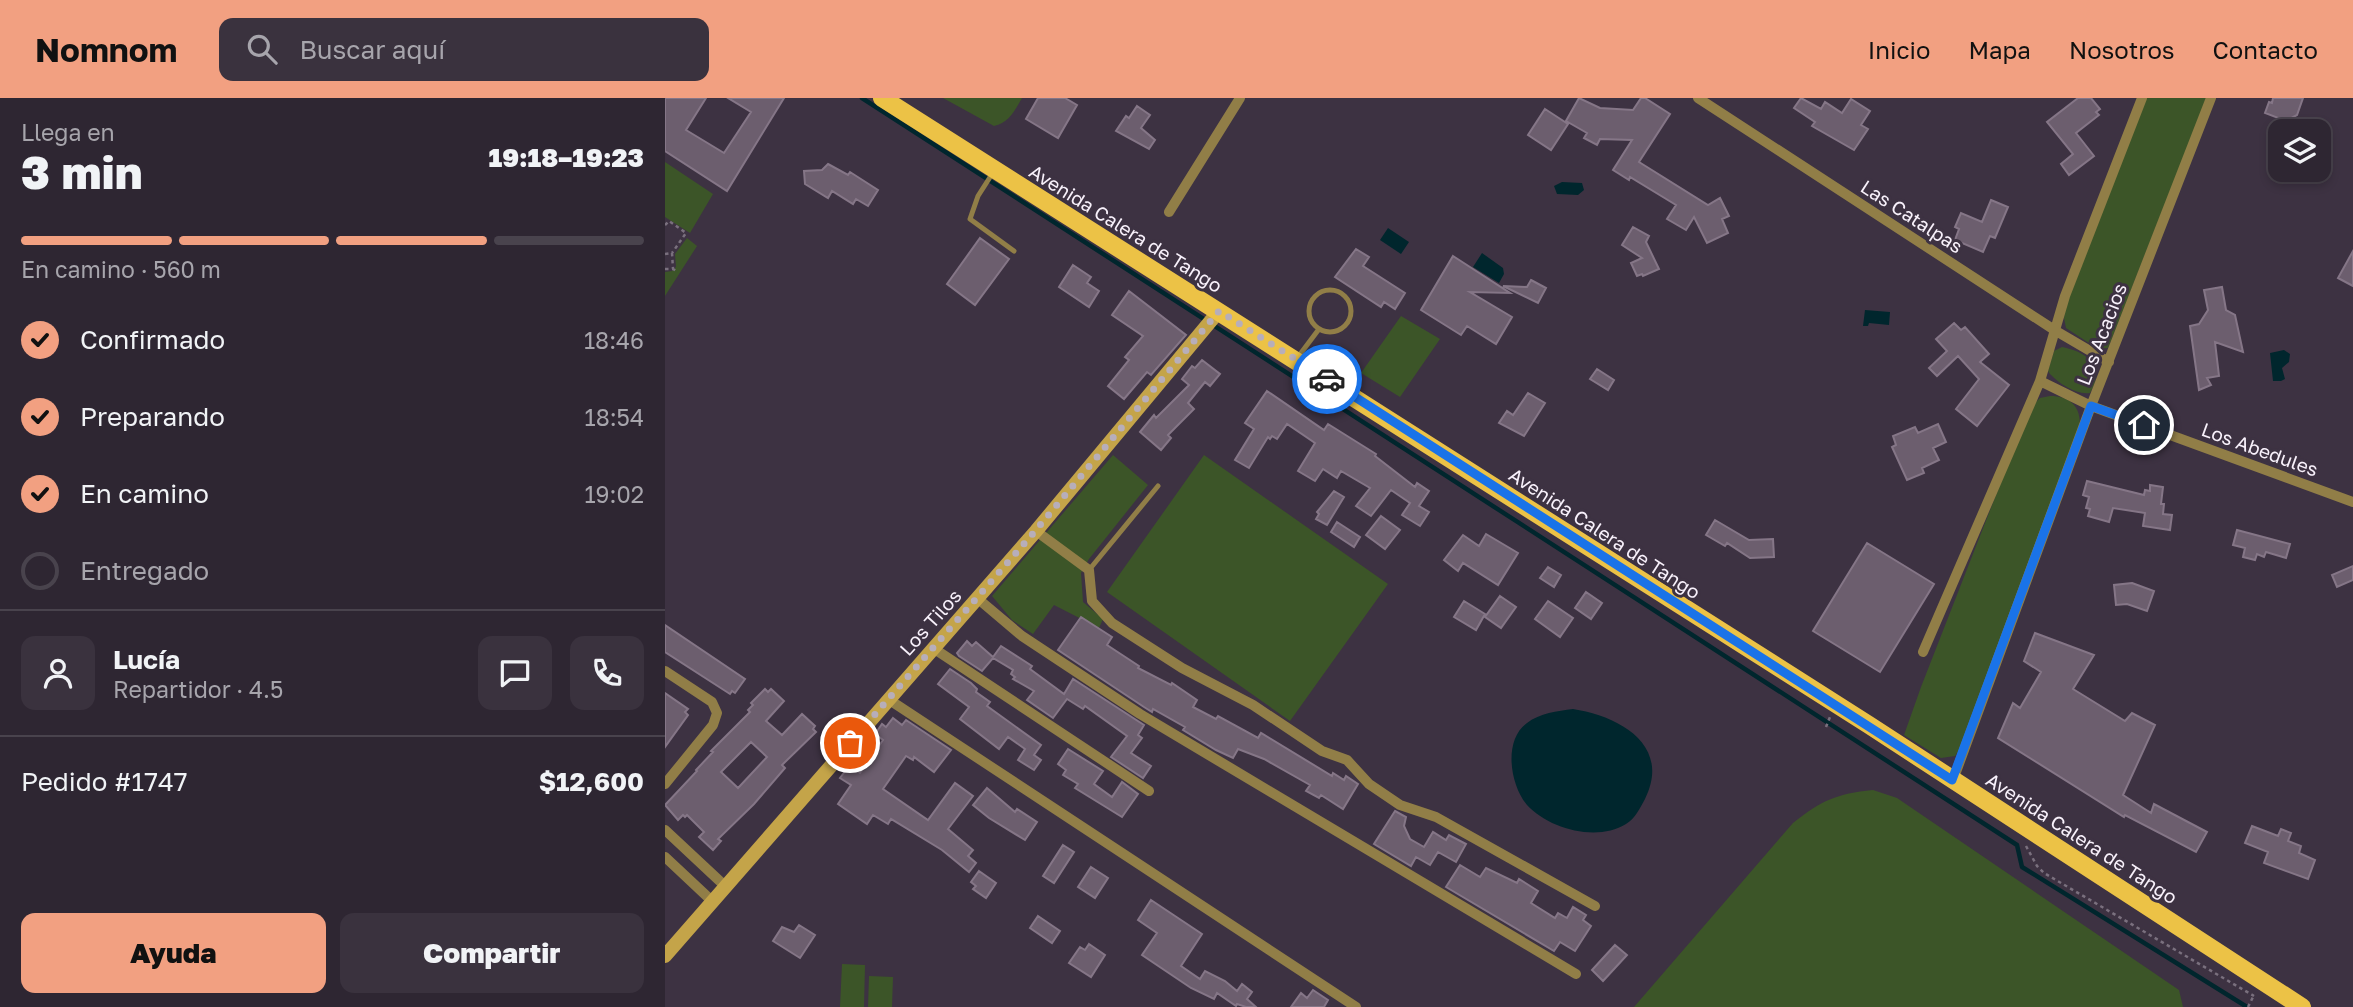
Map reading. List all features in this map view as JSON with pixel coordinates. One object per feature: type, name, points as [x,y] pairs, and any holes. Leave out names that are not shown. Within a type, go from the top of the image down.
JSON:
[{"type":"main road","name":"Avenida Calera de Tango","points":[[882,98],[991,175],[1216,315],[1296,359],[2302,1007]]},
{"type":"street","points":[[1169,212],[1240,98]]},
{"type":"street","name":"Las Catalpas","points":[[1698,98],[2056,331],[2109,362]]},
{"type":"street","points":[[1923,652],[2040,381],[2065,296],[2142,98]]},
{"type":"street","name":"Los Acacios","points":[[1952,780],[2091,406],[2211,98]]},
{"type":"street","name":"Los Tilos","points":[[665,956],[1036,530],[1216,315]]},
{"type":"street","name":"Los Abedules","points":[[2040,381],[2091,406],[2353,502]]},
{"type":"street","points":[[1036,530],[1089,570],[1092,601],[1112,623],[1182,667],[1253,705],[1322,751],[1347,760],[1369,784],[1400,805],[1436,817],[1595,906]]},
{"type":"street","points":[[977,598],[1022,636],[1140,714],[1576,974]]},
{"type":"street","points":[[933,648],[1149,791]]},
{"type":"street","points":[[665,671],[712,702],[717,713],[713,725],[665,784]]},
{"type":"street","points":[[888,699],[1356,1007]]},
{"type":"street","points":[[665,830],[725,886]]},
{"type":"street","points":[[665,857],[712,901]]},
{"type":"lane","points":[[991,175],[978,196],[970,219],[1014,251]]},
{"type":"lane","points":[[1324,290],[1339,291],[1351,303],[1352,316],[1349,323],[1334,332],[1319,329],[1310,317],[1309,309],[1313,298],[1324,290]]},
{"type":"lane","points":[[1296,359],[1319,329]]},
{"type":"lane","points":[[1089,570],[1158,486]]},
{"type":"path","points":[[665,225],[669,220],[686,233],[672,253],[673,269]]},
{"type":"path","points":[[665,254],[672,253]]},
{"type":"path","points":[[665,269],[678,272]]},
{"type":"path","points":[[1826,727],[1831,717]]},
{"type":"path","points":[[2248,1007],[2251,1002]]},
{"type":"green space","points":[[943,98],[1022,98],[1008,119],[994,126]]},
{"type":"green space","points":[[2145,98],[2207,98],[2108,348],[2098,349],[2066,328],[2065,307]]},
{"type":"green space","points":[[665,162],[713,194],[690,233],[665,217]]},
{"type":"green space","points":[[687,238],[697,246],[665,296],[665,272],[676,267],[675,254]]},
{"type":"green space","points":[[1401,316],[1440,339],[1400,397],[1361,373]]},
{"type":"green space","points":[[2062,347],[2086,357],[2095,368],[2096,376],[2090,393],[2069,388],[2048,371],[2054,351]]},
{"type":"green space","points":[[2040,398],[2064,398],[2074,405],[2079,416],[2079,431],[1959,750],[1955,756],[1941,758],[1904,735],[2030,408]]},
{"type":"green space","points":[[1113,455],[1148,485],[1089,559],[1081,573],[1083,602],[1103,619],[1099,628],[1054,605],[1033,634],[1012,620],[992,596]]},
{"type":"green space","points":[[1204,455],[1388,584],[1290,721],[1107,592]]},
{"type":"green space","points":[[1873,790],[1897,798],[2179,990],[2183,1007],[1634,1007],[1793,823],[1830,799]]},
{"type":"green space","points":[[842,964],[865,965],[864,1007],[840,1007]]},
{"type":"green space","points":[[869,976],[893,977],[892,1007],[868,1007]]},
{"type":"shaded area","points":[[1562,182],[1582,183],[1584,190],[1578,195],[1557,194],[1554,186]]},
{"type":"shaded area","points":[[1388,228],[1409,242],[1401,254],[1380,240]]},
{"type":"shaded area","points":[[1482,253],[1503,268],[1504,274],[1499,283],[1473,267]]},
{"type":"shaded area","points":[[1865,310],[1890,312],[1889,325],[1869,323],[1868,326],[1863,326]]},
{"type":"shaded area","points":[[2284,350],[2290,354],[2289,362],[2282,368],[2285,379],[2273,381],[2270,353]]},
{"type":"shaded area","points":[[1573,709],[1607,718],[1623,726],[1646,748],[1651,763],[1652,780],[1645,799],[1629,822],[1614,829],[1588,832],[1548,821],[1527,805],[1516,786],[1512,751],[1519,731],[1537,717]]},
{"type":"building","points":[[665,98],[706,98],[686,130],[724,153],[751,112],[728,98],[784,98],[727,191],[665,151]]},
{"type":"building","points":[[1038,98],[1065,98],[1077,105],[1058,138],[1026,119]]},
{"type":"building","points":[[1579,98],[1600,108],[1633,110],[1641,98],[1645,98],[1670,114],[1639,162],[1708,205],[1720,198],[1729,216],[1722,219],[1728,233],[1707,243],[1694,217],[1686,230],[1667,219],[1676,205],[1630,177],[1629,180],[1613,170],[1632,140],[1600,139],[1597,145],[1584,138],[1587,133],[1566,121]]},
{"type":"building","points":[[1801,98],[1821,109],[1825,102],[1842,113],[1851,99],[1870,111],[1861,125],[1868,129],[1854,150],[1812,126],[1815,122],[1794,108]]},
{"type":"building","points":[[2078,98],[2091,98],[2100,109],[2096,112],[2099,115],[2076,133],[2094,156],[2069,175],[2061,164],[2073,154],[2047,122]]},
{"type":"building","points":[[2273,98],[2303,98],[2297,115],[2290,119],[2281,119],[2265,113],[2269,102],[2272,103]]},
{"type":"building","points":[[1137,106],[1150,115],[1141,128],[1155,140],[1149,149],[1116,131]]},
{"type":"building","points":[[1545,109],[1568,124],[1551,150],[1528,135]]},
{"type":"building","points":[[828,164],[848,175],[850,172],[878,190],[868,206],[856,199],[853,204],[832,191],[828,198],[805,184],[804,171],[822,170]]},
{"type":"building","points":[[1991,200],[2008,207],[1995,238],[1990,236],[1983,252],[1955,240],[1959,229],[1955,227],[1961,213],[1982,222]]},
{"type":"building","points":[[1633,227],[1649,236],[1646,242],[1659,269],[1643,276],[1637,276],[1631,263],[1642,258],[1622,245]]},
{"type":"building","points":[[980,238],[1009,259],[975,305],[947,284]]},
{"type":"building","points":[[1356,249],[1369,257],[1363,266],[1405,293],[1395,309],[1384,302],[1381,307],[1335,277]]},
{"type":"building","points":[[2353,251],[2353,286],[2338,278]]},
{"type":"building","points":[[1453,256],[1510,293],[1470,292],[1512,317],[1496,344],[1467,326],[1461,335],[1421,310]]},
{"type":"building","points":[[1073,265],[1091,277],[1087,283],[1099,291],[1089,307],[1059,287]]},
{"type":"building","points":[[1531,280],[1546,288],[1538,303],[1503,286],[1527,287]]},
{"type":"building","points":[[2222,287],[2226,310],[2235,315],[2243,352],[2215,342],[2219,376],[2207,378],[2211,385],[2199,390],[2190,326],[2199,324],[2208,310],[2204,290]]},
{"type":"building","points":[[1129,291],[1186,335],[1151,375],[1147,372],[1124,399],[1108,386],[1129,360],[1125,357],[1143,336],[1112,315]]},
{"type":"building","points":[[1954,323],[1961,330],[1965,327],[1989,354],[1980,362],[2009,385],[1977,426],[1956,409],[1979,379],[1958,356],[1937,376],[1929,368],[1947,351],[1936,339]]},
{"type":"building","points":[[1202,360],[1220,374],[1210,386],[1205,382],[1188,403],[1194,409],[1168,435],[1171,438],[1161,450],[1140,432],[1154,415],[1156,418],[1189,385],[1182,379],[1192,366],[1195,368]]},
{"type":"building","points":[[1597,369],[1614,380],[1608,390],[1590,379]]},
{"type":"building","points":[[1267,391],[1324,430],[1328,424],[1376,454],[1375,456],[1415,487],[1417,483],[1429,491],[1419,506],[1429,512],[1420,526],[1402,515],[1410,503],[1391,490],[1371,516],[1356,506],[1370,488],[1341,471],[1337,478],[1323,469],[1315,481],[1298,471],[1315,443],[1287,424],[1277,439],[1268,437],[1249,468],[1235,460],[1254,429],[1245,423]]},
{"type":"building","points":[[1528,393],[1545,403],[1524,436],[1499,423],[1507,411],[1513,415]]},
{"type":"building","points":[[1938,424],[1946,442],[1933,448],[1939,460],[1922,468],[1924,473],[1907,480],[1892,447],[1896,445],[1893,436],[1915,427],[1918,433]]},
{"type":"building","points":[[2087,481],[2144,495],[2145,490],[2150,491],[2150,485],[2163,487],[2161,504],[2164,504],[2163,514],[2172,515],[2170,530],[2143,526],[2145,513],[2113,508],[2109,522],[2088,516],[2090,509],[2086,508],[2089,497],[2083,495]]},
{"type":"building","points":[[1334,491],[1344,497],[1327,525],[1316,519],[1319,514],[1317,512]]},
{"type":"building","points":[[1381,516],[1400,530],[1385,549],[1366,535]]},
{"type":"building","points":[[1715,520],[1749,540],[1773,539],[1774,557],[1750,558],[1727,543],[1725,546],[1706,535]]},
{"type":"building","points":[[1337,522],[1360,537],[1354,547],[1331,532]]},
{"type":"building","points":[[2237,530],[2290,544],[2286,558],[2266,552],[2264,557],[2257,554],[2255,560],[2243,557],[2245,548],[2233,545]]},
{"type":"building","points":[[1486,534],[1518,553],[1498,585],[1463,563],[1458,571],[1444,560],[1463,535],[1479,546]]},
{"type":"building","points":[[1867,543],[1934,584],[1880,672],[1813,631]]},
{"type":"building","points":[[2353,566],[2353,580],[2337,587],[2332,575]]},
{"type":"building","points":[[1548,567],[1561,575],[1554,587],[1540,578]]},
{"type":"building","points":[[2132,583],[2154,591],[2147,611],[2127,604],[2116,605],[2114,585]]},
{"type":"building","points":[[1586,592],[1602,603],[1591,619],[1575,608]]},
{"type":"building","points":[[1500,596],[1516,607],[1501,628],[1485,617]]},
{"type":"building","points":[[1464,601],[1485,614],[1476,630],[1454,617]]},
{"type":"building","points":[[1548,601],[1573,618],[1560,637],[1535,619]]},
{"type":"building","points":[[1081,617],[1112,637],[1107,645],[1139,666],[1138,668],[1171,685],[1172,683],[1197,700],[1193,707],[1216,719],[1218,716],[1258,738],[1261,733],[1332,776],[1333,773],[1344,780],[1346,776],[1358,784],[1343,809],[1321,795],[1319,798],[1306,791],[1310,785],[1264,759],[1238,749],[1233,758],[1216,750],[1183,730],[1185,727],[1153,709],[1152,712],[1058,650]]},
{"type":"building","points":[[665,625],[745,679],[735,693],[732,691],[730,694],[665,652]]},
{"type":"building","points":[[2035,633],[2094,655],[2073,689],[2125,721],[2132,713],[2155,725],[2123,795],[2151,813],[2154,804],[2207,832],[2196,852],[2125,815],[2124,817],[1998,738],[2013,703],[2020,708],[2041,672],[2024,661]]},
{"type":"building","points":[[967,641],[972,646],[976,642],[993,657],[1001,646],[1032,666],[1030,669],[1064,694],[1073,679],[1144,725],[1138,735],[1142,738],[1131,753],[1151,766],[1143,778],[1111,757],[1127,736],[1085,706],[1083,709],[1067,699],[1053,718],[1027,700],[1034,691],[1013,679],[1013,670],[993,658],[982,671],[959,656],[957,653]]},
{"type":"building","points":[[950,669],[971,683],[977,689],[976,692],[990,702],[987,706],[1041,745],[1034,755],[1041,760],[1034,770],[1018,760],[1025,749],[1008,737],[999,749],[960,719],[969,707],[938,684]]},
{"type":"building","points":[[765,689],[768,692],[771,689],[784,701],[766,721],[782,735],[802,714],[815,726],[813,729],[816,732],[782,765],[785,768],[754,804],[718,839],[721,841],[713,850],[699,837],[704,832],[687,815],[678,820],[665,805],[697,771],[713,752],[711,751],[750,712],[748,710],[753,705],[751,703]],"holes":[[[751,742],[767,757],[738,788],[721,772]]]},
{"type":"building","points":[[665,693],[688,709],[685,712],[688,715],[665,747]]},
{"type":"building","points":[[893,718],[902,725],[906,720],[951,750],[934,772],[914,757],[913,760],[906,756],[883,789],[928,820],[955,783],[973,796],[948,829],[973,850],[968,856],[976,863],[969,872],[942,850],[891,819],[888,824],[873,815],[867,824],[838,804],[851,785],[840,778],[849,766],[860,773],[883,740],[875,734],[882,724],[886,727]]},
{"type":"building","points":[[1068,749],[1103,771],[1094,784],[1112,797],[1122,782],[1138,794],[1122,817],[1075,788],[1078,784],[1063,775],[1066,770],[1058,764]]},
{"type":"building","points":[[987,788],[1015,812],[1017,809],[1037,822],[1025,840],[973,805]]},
{"type":"building","points":[[1395,811],[1406,817],[1404,826],[1410,839],[1424,847],[1433,832],[1446,840],[1449,835],[1466,844],[1456,862],[1438,852],[1430,865],[1416,857],[1411,866],[1374,844]]},
{"type":"building","points":[[2252,826],[2278,836],[2281,829],[2291,833],[2288,841],[2301,846],[2299,853],[2315,860],[2308,879],[2264,863],[2268,852],[2245,843]]},
{"type":"building","points":[[1063,845],[1074,852],[1054,883],[1043,876]]},
{"type":"building","points":[[1460,865],[1480,877],[1486,868],[1517,883],[1519,879],[1538,891],[1531,903],[1555,918],[1558,913],[1567,918],[1573,907],[1586,915],[1583,920],[1591,926],[1575,951],[1560,942],[1554,951],[1446,887]]},
{"type":"building","points":[[1091,867],[1108,878],[1095,898],[1078,887]]},
{"type":"building","points":[[979,871],[996,883],[986,898],[973,889],[976,886],[971,882]]},
{"type":"building","points":[[1151,900],[1202,934],[1181,966],[1200,979],[1205,971],[1225,981],[1237,991],[1242,984],[1252,992],[1247,999],[1256,1007],[1236,1006],[1217,993],[1214,999],[1191,988],[1142,955],[1157,933],[1138,920]]},
{"type":"building","points":[[1038,916],[1060,931],[1052,943],[1030,928]]},
{"type":"building","points":[[799,925],[815,935],[800,958],[773,941],[782,927],[794,932]]},
{"type":"building","points":[[1089,944],[1105,955],[1091,977],[1069,963],[1080,947],[1085,950]]},
{"type":"building","points":[[1615,945],[1627,955],[1603,981],[1592,970]]},
{"type":"building","points":[[1313,990],[1328,1000],[1324,1007],[1291,1007],[1301,993],[1307,998]]},
{"type":"waterway","points":[[862,98],[2017,845],[2022,867],[2247,1007]]},
{"type":"way so far","points":[[850,743],[1036,530],[1219,311],[1327,379]]},
{"type":"route","points":[[1327,379],[1952,780],[1959,768],[1974,720],[2091,406],[2144,425]]}]
